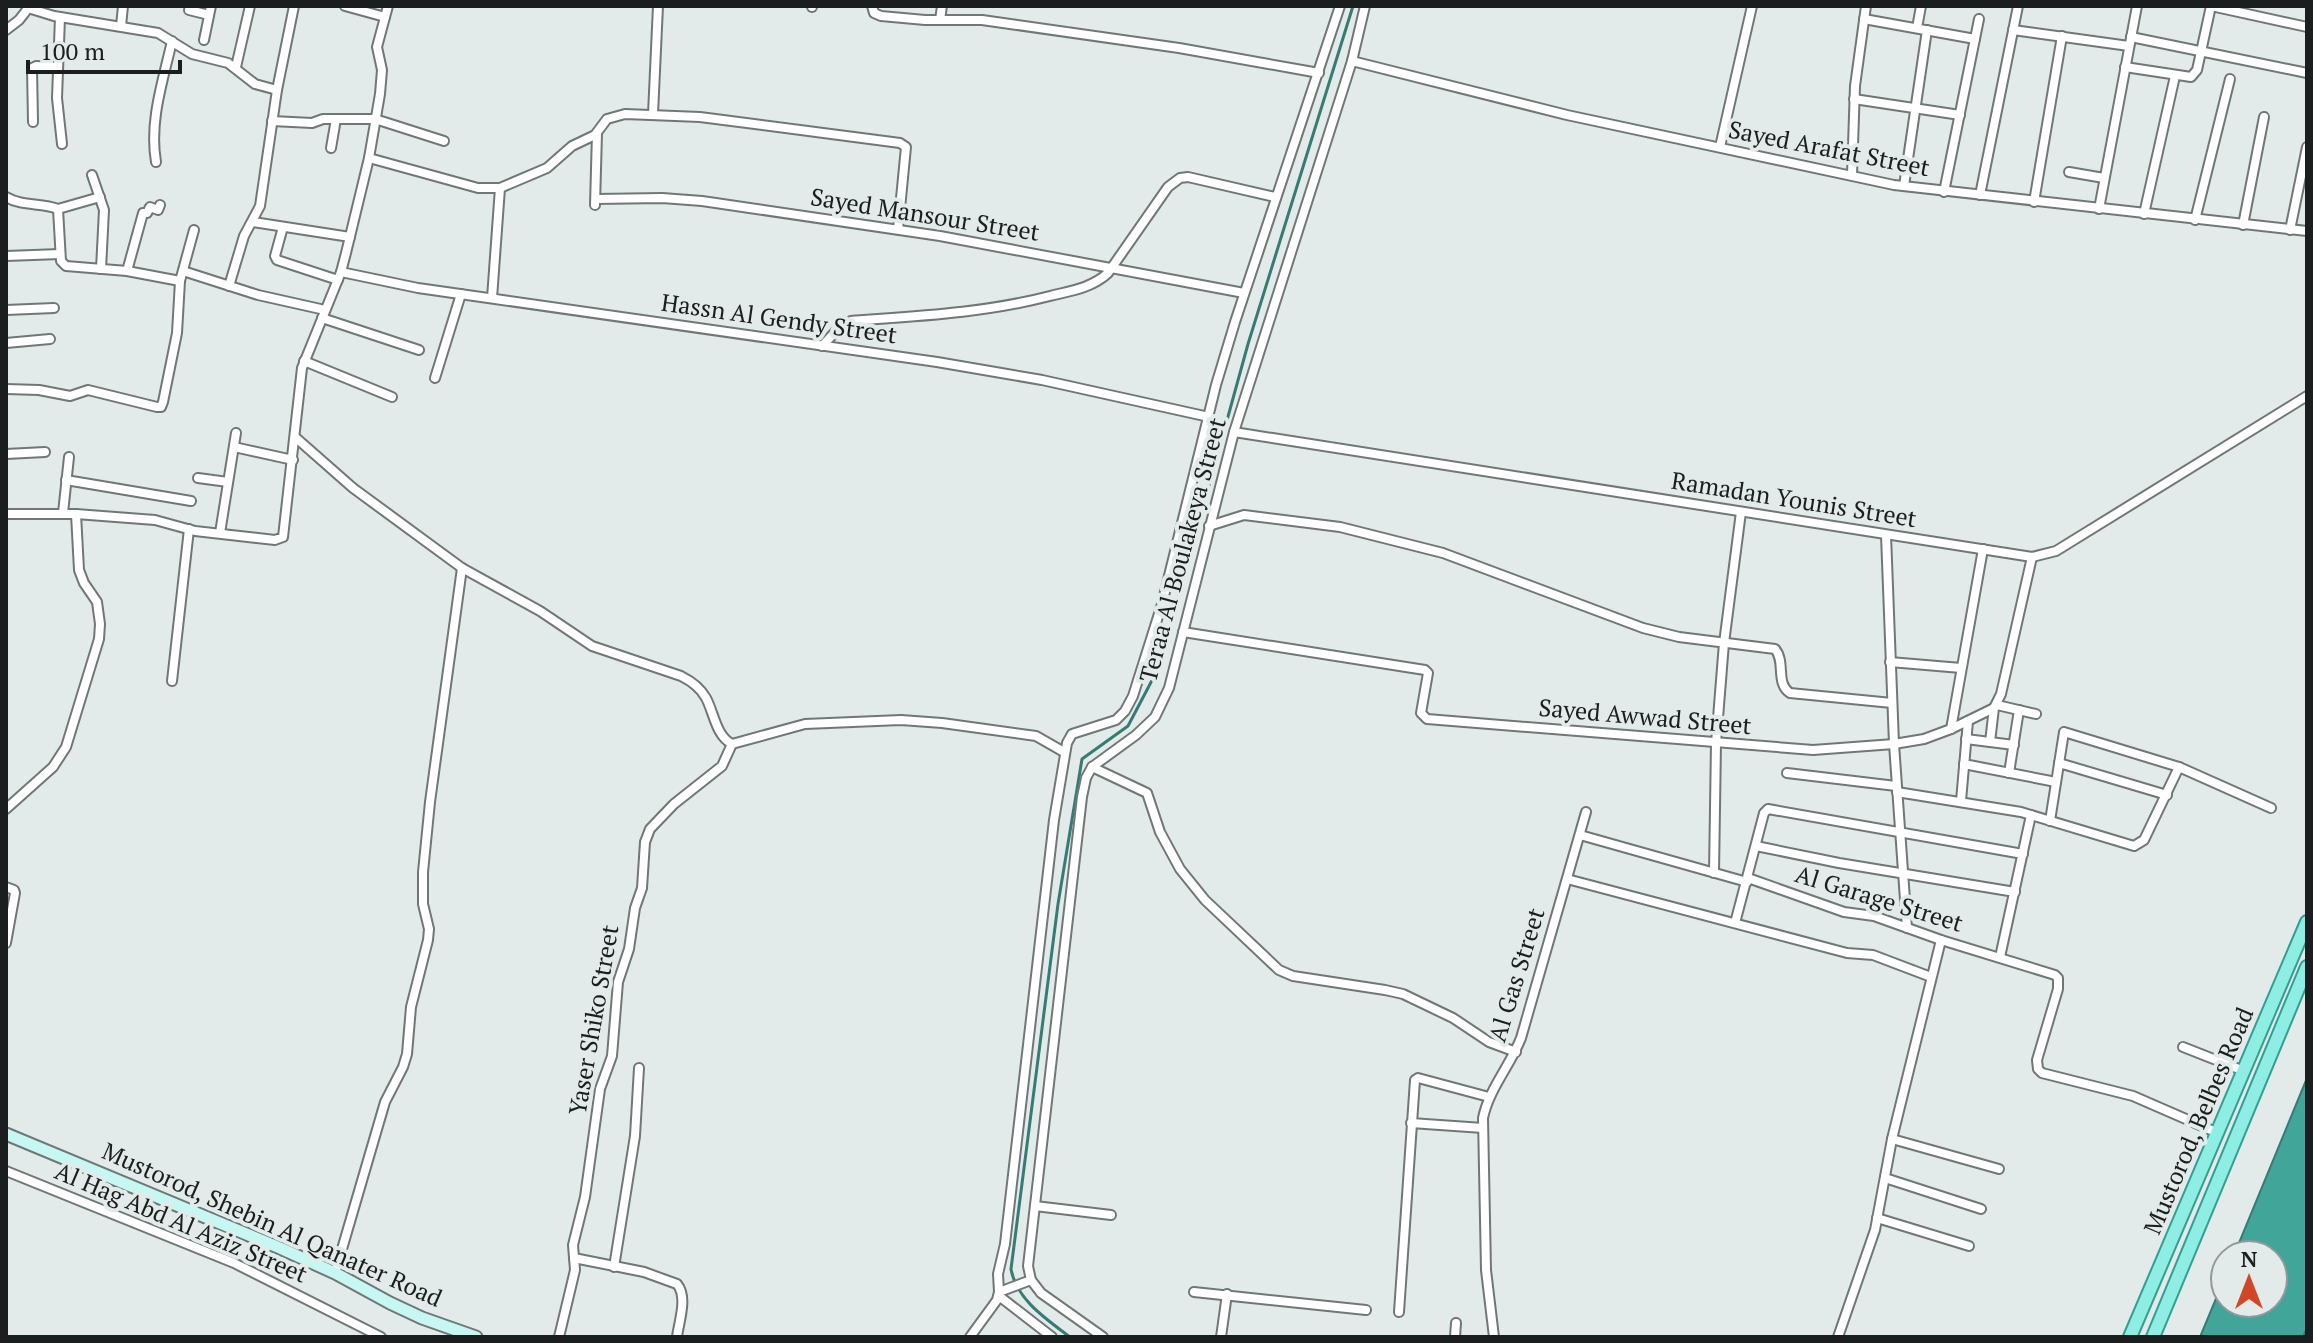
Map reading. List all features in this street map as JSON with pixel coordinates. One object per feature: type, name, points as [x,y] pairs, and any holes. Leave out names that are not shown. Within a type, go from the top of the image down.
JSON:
[{"type":"main road","name":"Mustorod, Belbes Road","points":[[2130,1337],[2307,922]]},
{"type":"main road","name":"Mustorod, Belbes Road","points":[[2153,1337],[2307,967]]},
{"type":"main road","name":"Mustorod, Shebin Al Qanater Road","points":[[6,1134],[335,1273],[401,1308],[476,1337]]},
{"type":"street","points":[[121,26],[123,6]]},
{"type":"street","points":[[236,67],[250,6]]},
{"type":"street","points":[[229,286],[244,236],[262,197],[277,90],[294,6]]},
{"type":"street","points":[[345,6],[385,17]]},
{"type":"street","points":[[6,514],[63,513],[155,520],[189,529],[275,540],[283,537],[299,384],[304,361],[340,276],[369,158],[382,70],[377,47],[388,6]]},
{"type":"street","points":[[653,114],[658,6]]},
{"type":"street","points":[[872,6],[877,15],[982,20],[1179,48],[1319,73]]},
{"type":"street","points":[[903,18],[904,6]]},
{"type":"street","points":[[940,20],[942,6]]},
{"type":"street","name":"Teraa Al Boulakeya Street","points":[[1064,752],[1072,734],[1116,720],[1133,696],[1162,604],[1244,293],[1340,6]]},
{"type":"street","name":"Teraa Al Boulakeya Street","points":[[1092,767],[1155,717],[1169,688],[1234,432],[1352,61],[1365,6]]},
{"type":"street","points":[[1720,147],[1752,6]]},
{"type":"street","points":[[1852,175],[1854,99],[1866,6]]},
{"type":"street","points":[[1917,28],[1921,6]]},
{"type":"street","points":[[1980,195],[2018,6]]},
{"type":"street","points":[[2099,209],[2137,6]]},
{"type":"street","points":[[2125,67],[2175,76],[2194,74],[2211,6],[2307,27]]},
{"type":"street","points":[[6,30],[29,7],[60,17],[158,33],[192,54],[228,63],[255,84],[277,90]]},
{"type":"street","points":[[189,10],[210,10],[204,40]]},
{"type":"street","points":[[60,17],[57,109],[62,144]]},
{"type":"street","points":[[1864,19],[1975,39]]},
{"type":"street","points":[[1944,192],[1979,19]]},
{"type":"street","points":[[1904,186],[1927,30]]},
{"type":"street","points":[[2013,30],[2201,51],[2307,73]]},
{"type":"street","points":[[2034,202],[2062,36]]},
{"type":"street","points":[[156,162],[154,123],[172,41]]},
{"type":"street","name":"Sayed Arafat Street","points":[[1352,61],[1567,115],[1904,186],[2307,231]]},
{"type":"street","points":[[33,122],[32,68],[58,67]]},
{"type":"street","points":[[2144,214],[2175,76]]},
{"type":"street","points":[[2195,220],[2230,79]]},
{"type":"street","points":[[1854,99],[1960,115]]},
{"type":"street","points":[[369,158],[478,188],[500,188],[547,168],[572,146],[592,137],[607,119],[619,115],[653,114],[700,117],[904,144],[906,150],[898,229]]},
{"type":"street","points":[[2243,225],[2264,117]]},
{"type":"street","points":[[272,121],[312,123],[323,119],[375,119],[444,141]]},
{"type":"street","points":[[331,148],[336,119]]},
{"type":"street","name":"Sayed Mansour Street","points":[[597,132],[596,202],[688,199],[898,229],[1244,293]]},
{"type":"street","points":[[2290,230],[2307,147]]},
{"type":"street","points":[[2069,172],[2104,178]]},
{"type":"street","points":[[92,175],[105,221],[101,269]]},
{"type":"street","points":[[822,346],[846,322],[1009,306],[1079,289],[1100,280],[1168,187],[1180,178],[1196,178],[1275,197]]},
{"type":"street","points":[[492,298],[500,188]]},
{"type":"street","points":[[6,197],[58,209],[100,197]]},
{"type":"street","points":[[127,271],[143,212],[147,213],[150,207],[158,210],[160,205]]},
{"type":"street","points":[[58,209],[60,254],[66,266],[127,271],[180,281]]},
{"type":"street","points":[[253,222],[350,237]]},
{"type":"street","name":"Hassn Al Gendy Street","points":[[283,227],[277,260],[340,276],[937,362],[1031,378],[1209,417]]},
{"type":"street","points":[[6,389],[39,390],[70,396],[88,390],[157,407],[163,404],[177,333],[180,281],[194,230]]},
{"type":"street","points":[[6,256],[60,254]]},
{"type":"street","points":[[183,271],[323,314],[419,350]]},
{"type":"street","points":[[435,378],[461,294]]},
{"type":"street","points":[[6,310],[54,308]]},
{"type":"street","points":[[6,343],[50,339]]},
{"type":"street","points":[[304,361],[392,397]]},
{"type":"street","points":[[1990,742],[1995,707],[2001,694],[2032,557],[2056,551],[2307,396]]},
{"type":"street","name":"Ramadan Younis Street","points":[[1234,432],[2032,557]]},
{"type":"street","points":[[220,533],[236,433]]},
{"type":"street","points":[[295,437],[353,488],[462,568],[540,611],[592,646],[691,681],[706,697],[722,737],[732,744],[805,724],[901,720],[1036,736],[1064,752],[1005,1244],[998,1274],[1001,1293],[1038,1332],[1052,1337]]},
{"type":"street","points":[[234,447],[293,460]]},
{"type":"street","points":[[6,454],[45,452]]},
{"type":"street","points":[[63,513],[69,457]]},
{"type":"street","points":[[198,478],[228,482]]},
{"type":"street","points":[[66,480],[191,501]]},
{"type":"street","points":[[1714,873],[1716,743],[1724,643],[1741,512]]},
{"type":"street","points":[[6,809],[53,767],[66,747],[99,639],[97,602],[79,570],[76,514]]},
{"type":"street","points":[[1209,526],[1244,515],[1340,527],[1443,553],[1643,628],[1679,637],[1778,651],[1782,684],[1790,693],[1892,703]]},
{"type":"street","points":[[172,681],[189,529]]},
{"type":"street","points":[[1886,535],[1896,789],[1907,928]]},
{"type":"street","points":[[1951,729],[1983,549]]},
{"type":"street","points":[[335,1273],[385,1102],[407,1054],[411,1007],[428,940],[423,872],[462,568]]},
{"type":"street","name":"Sayed Awwad Street","points":[[1183,632],[1425,670],[1428,673],[1421,713],[1427,719],[1805,750],[1924,739],[1995,707]]},
{"type":"street","points":[[1890,662],[1961,668]]},
{"type":"street","points":[[1995,707],[2036,714]]},
{"type":"street","points":[[2009,773],[2019,710]]},
{"type":"street","points":[[1961,801],[1968,721]]},
{"type":"street","points":[[2050,821],[2064,732],[2179,767],[2271,808]]},
{"type":"street","points":[[1966,739],[2014,745]]},
{"type":"street","name":"Yaser Shiko Street","points":[[559,1337],[575,1270],[573,1245],[585,1197],[600,1089],[614,1047],[618,982],[629,949],[635,908],[643,885],[647,835],[674,804],[718,770],[727,759],[732,744]]},
{"type":"street","points":[[2059,763],[2167,795]]},
{"type":"street","points":[[1964,764],[2056,782]]},
{"type":"street","points":[[1103,1337],[1028,1281],[1082,797],[1092,767],[1147,793],[1160,832],[1180,869],[1205,900],[1279,970],[1293,976],[1403,994],[1453,1018],[1489,1042],[1516,1052]]},
{"type":"street","points":[[1787,773],[1896,789],[2031,815],[2138,845],[2144,840],[2179,767]]},
{"type":"street","points":[[1735,923],[1764,813],[1771,808],[2023,854]]},
{"type":"street","name":"Al Gas Street","points":[[1494,1337],[1486,1270],[1483,1128],[1489,1097],[1516,1052],[1586,812]]},
{"type":"street","points":[[2000,957],[2031,815]]},
{"type":"street","name":"Al Garage Street","points":[[1580,835],[1747,880],[1844,912],[1874,916],[2055,975],[2058,989],[2037,1060],[2042,1073],[2133,1096],[2218,1133]]},
{"type":"street","points":[[1756,846],[2015,892]]},
{"type":"street","points":[[1567,879],[1847,953],[1873,955],[1931,977]]},
{"type":"street","points":[[6,887],[15,893],[6,943]]},
{"type":"street","points":[[1838,1337],[1869,1249],[1892,1139],[1941,940]]},
{"type":"street","points":[[2183,1047],[2244,1071]]},
{"type":"street","points":[[614,1267],[633,1148],[639,1068]]},
{"type":"street","points":[[1399,1312],[1414,1081],[1420,1078],[1489,1097]]},
{"type":"street","points":[[1411,1123],[1483,1128]]},
{"type":"street","points":[[1892,1139],[1999,1169]]},
{"type":"street","name":"Al Hag Abd Al Aziz Street","points":[[6,1171],[234,1263],[381,1337]]},
{"type":"street","points":[[1885,1178],[1981,1209]]},
{"type":"street","points":[[1035,1206],[1111,1215]]},
{"type":"street","points":[[1877,1218],[1969,1246]]},
{"type":"street","points":[[574,1258],[644,1272],[681,1288],[683,1297],[677,1337]]},
{"type":"street","points":[[970,1337],[1001,1293],[1028,1281]]},
{"type":"street","points":[[1194,1292],[1366,1310]]},
{"type":"street","points":[[1221,1337],[1227,1294]]},
{"type":"street","points":[[1455,1337],[1456,1323]]},
{"type":"shaded area","points":[[2307,1078],[2307,1328],[2303,1337],[2200,1337],[2209,1315],[2209,1319],[2289,1319],[2289,1239],[2241,1239]]},
{"type":"waterway","points":[[1070,1337],[1026,1299],[1011,1269],[1058,904],[1082,759],[1128,726],[1159,667],[1248,344],[1353,6]]}]
